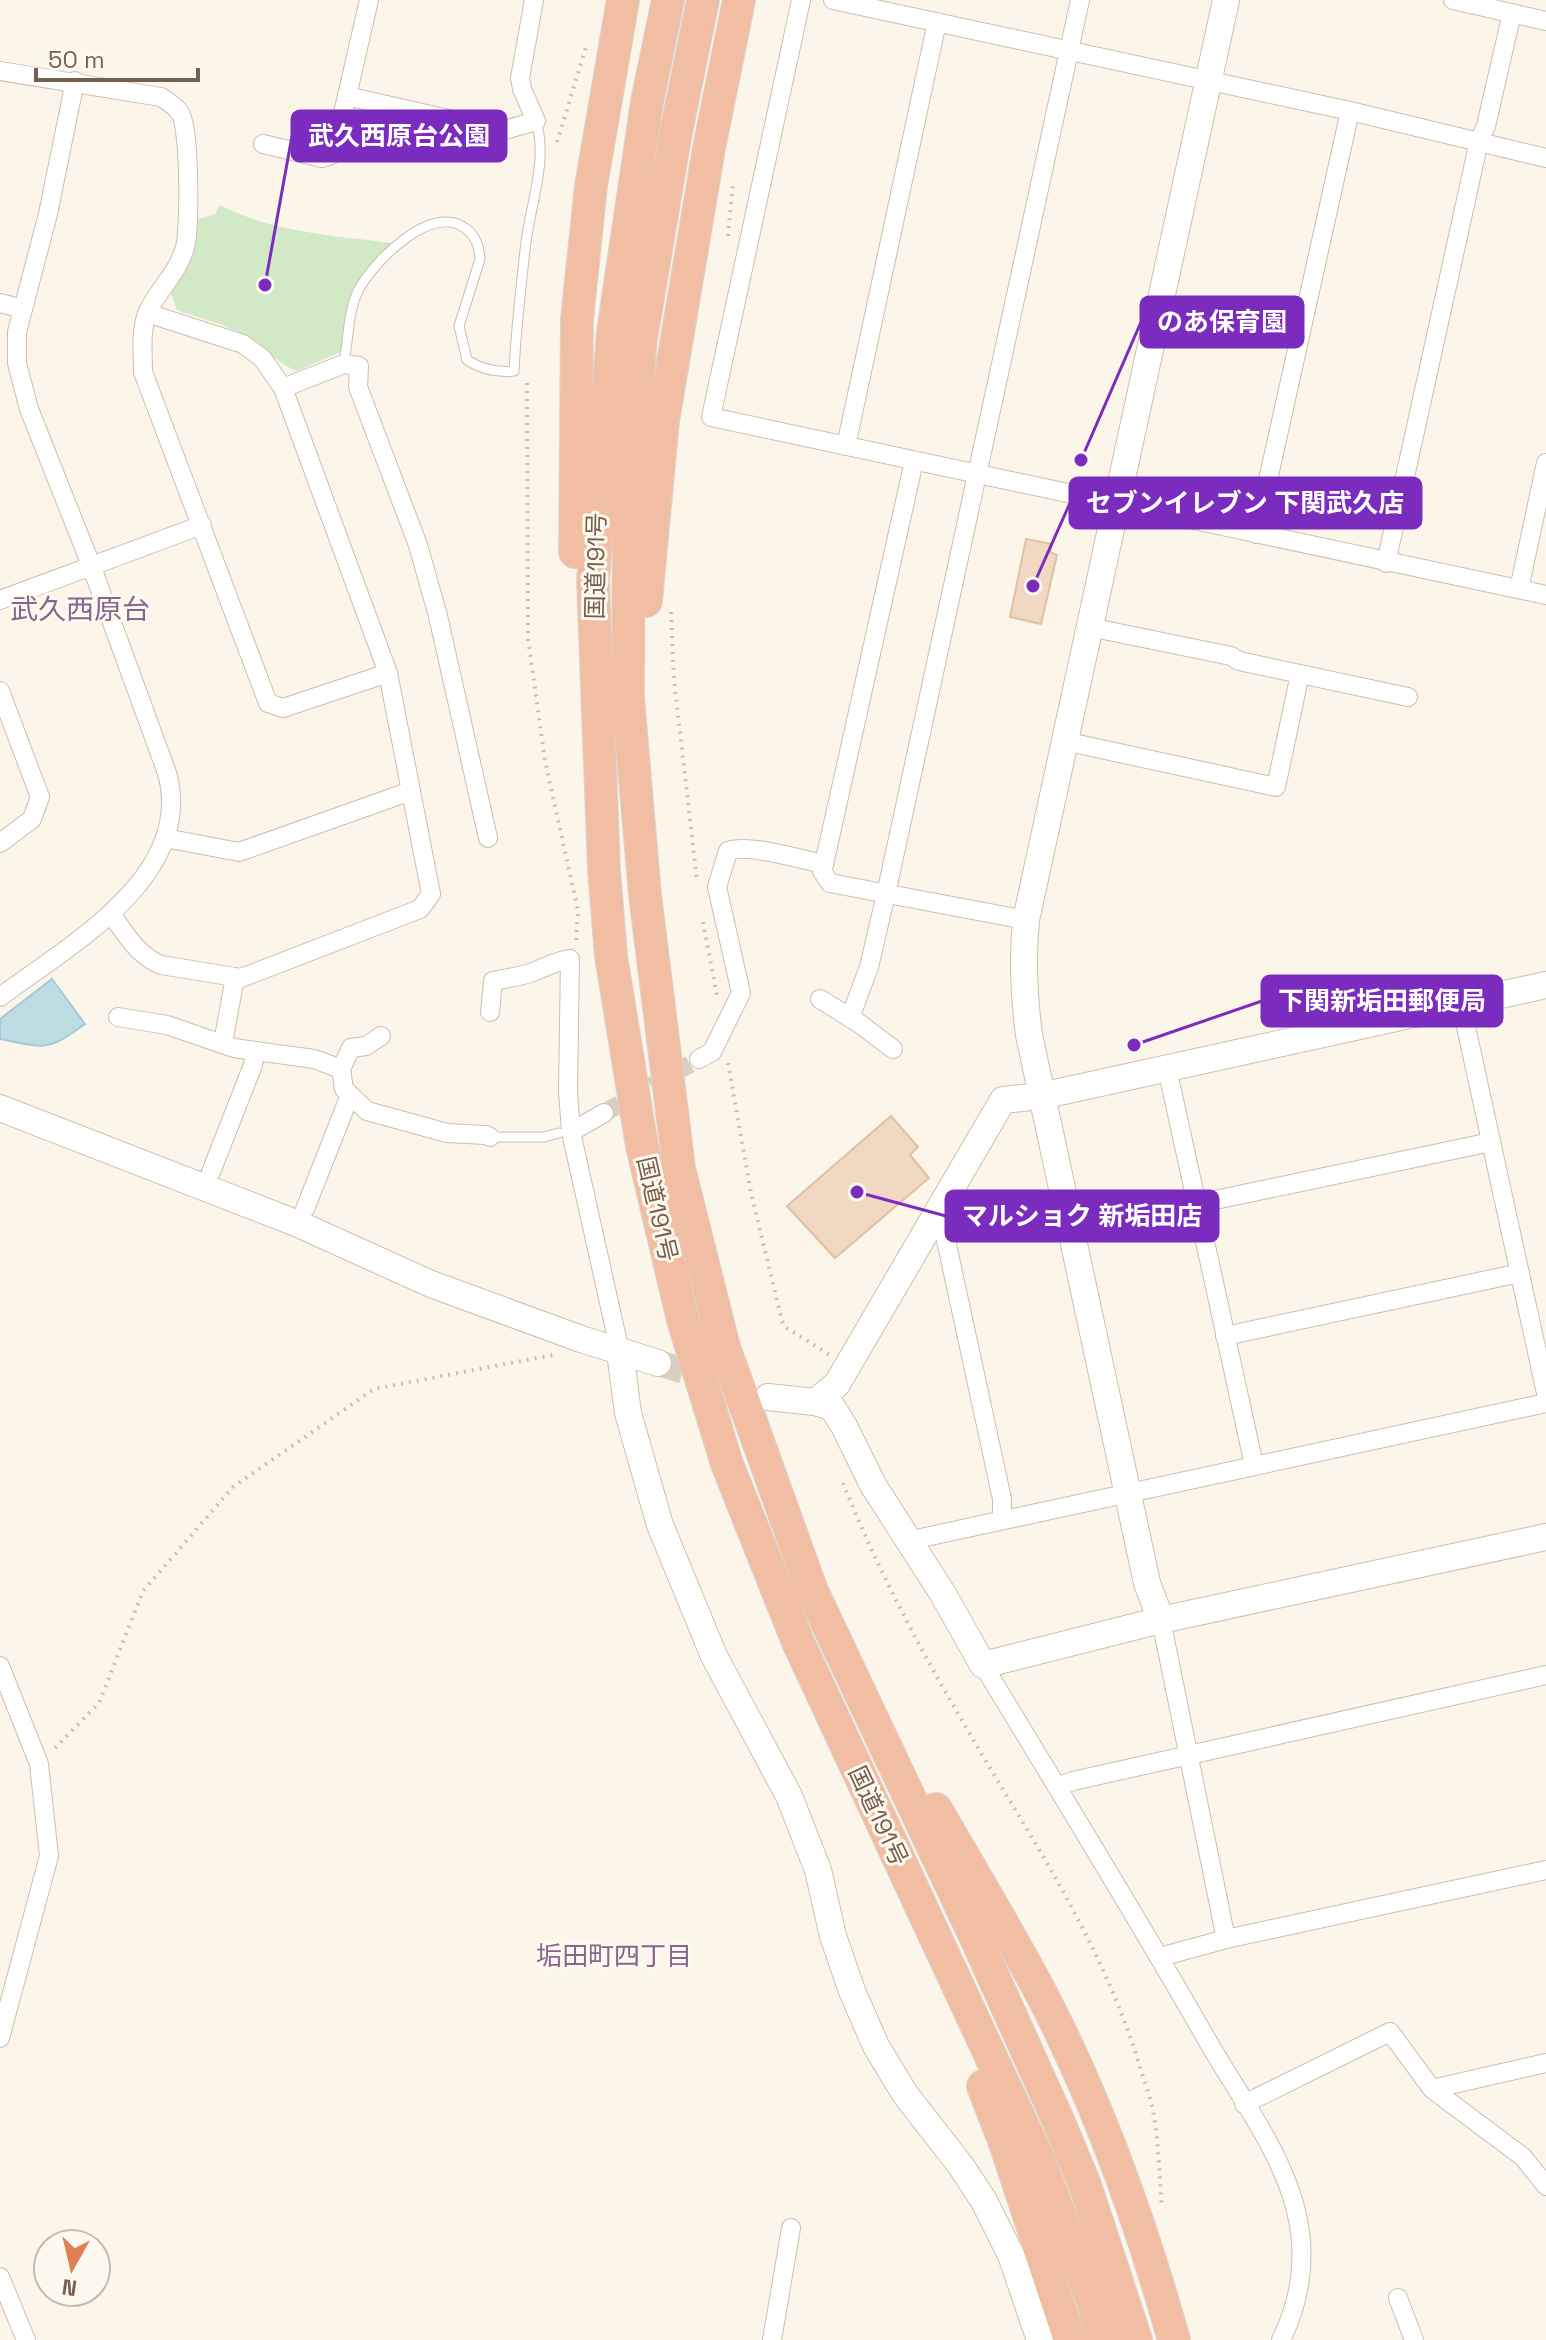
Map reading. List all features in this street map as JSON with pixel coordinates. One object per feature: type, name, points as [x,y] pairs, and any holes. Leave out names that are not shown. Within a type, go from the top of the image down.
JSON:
[{"type":"highway","points":[[604,870],[578,681],[575,373],[577,319],[591,186],[623,0]]},
{"type":"highway","name":"国道191号","points":[[668,0],[647,102],[615,316],[593,581],[604,870],[611,956],[642,1146],[683,1320],[727,1464],[786,1613],[1039,2160],[1093,2302],[1103,2340]]},
{"type":"highway","name":"国道191号","points":[[703,0],[676,132],[641,339],[629,471],[628,698],[645,895],[679,1168],[724,1347],[812,1591],[1058,2120],[1085,2185],[1136,2340]]},
{"type":"highway","points":[[628,641],[647,599],[663,421],[709,148],[739,0]]},
{"type":"highway","points":[[812,1591],[1050,2011],[1119,2173],[1151,2260],[1174,2340]]},
{"type":"highway","points":[[893,1850],[1006,2146],[1070,2340]]},
{"type":"street","points":[[263,144],[322,158],[333,154],[369,0]]},
{"type":"street","points":[[347,96],[501,131],[536,121],[520,78],[534,0]]},
{"type":"street","points":[[801,0],[711,417],[1546,595]]},
{"type":"street","points":[[833,0],[1350,111],[1546,158]]},
{"type":"street","points":[[850,1018],[869,967],[886,894],[1080,0]]},
{"type":"street","points":[[1226,0],[1026,920],[1023,976],[1029,1035],[1041,1096],[1147,1583],[1161,1620],[1226,1939]]},
{"type":"street","points":[[1453,0],[1546,21]]},
{"type":"street","points":[[1386,563],[1479,141],[1486,126],[1512,13]]},
{"type":"street","points":[[846,446],[937,22]]},
{"type":"street","points":[[0,71],[161,97],[181,113],[185,126],[189,217],[186,245],[180,261],[147,313],[142,339],[143,372],[268,703],[283,708],[388,673]]},
{"type":"street","points":[[0,997],[111,914],[138,886],[155,860],[171,816],[172,790],[91,565],[24,392],[16,350],[75,81]]},
{"type":"street","points":[[1256,534],[1350,111]]},
{"type":"street","points":[[0,303],[23,309]]},
{"type":"street","points":[[111,914],[137,950],[151,961],[241,978],[420,909],[431,894],[388,673],[283,388],[262,358],[243,344],[147,313]]},
{"type":"street","points":[[283,388],[344,364],[359,366],[358,387],[418,545],[438,616],[488,838]]},
{"type":"street","points":[[914,461],[822,871],[830,883],[1026,920]]},
{"type":"street","points":[[1519,589],[1546,463]]},
{"type":"street","points":[[0,600],[202,525]]},
{"type":"street","points":[[1089,627],[1408,697]]},
{"type":"street","points":[[1064,741],[1276,787],[1300,674]]},
{"type":"street","points":[[0,691],[40,797],[32,819],[0,843]]},
{"type":"street","points":[[165,838],[239,852],[411,791]]},
{"type":"street","points":[[699,1059],[712,1052],[741,993],[717,887],[728,851],[735,848],[824,864]]},
{"type":"street","points":[[490,1012],[493,981],[570,959],[565,1133],[620,1352],[628,1413],[660,1525],[679,1578],[714,1656],[789,1796],[818,1870],[833,1936],[852,1991],[876,2046],[905,2094],[984,2201],[1011,2255],[1040,2340]]},
{"type":"street","points":[[223,1043],[235,977]]},
{"type":"street","points":[[815,1402],[837,1384],[1003,1100],[1041,1096],[1546,985]]},
{"type":"street","points":[[820,999],[893,1049]]},
{"type":"street","points":[[1461,1004],[1546,1393]]},
{"type":"street","points":[[118,1017],[167,1025],[223,1043],[254,1058],[314,1059],[341,1069]]},
{"type":"street","points":[[381,1036],[366,1046],[351,1048],[341,1069],[344,1089],[367,1111],[447,1133],[490,1137]]},
{"type":"street","points":[[211,1172],[254,1058]]},
{"type":"street","points":[[1167,1068],[1254,1465]]},
{"type":"street","points":[[305,1209],[350,1095]]},
{"type":"street","points":[[0,1108],[296,1223],[431,1284],[581,1339],[658,1363]]},
{"type":"street","points":[[565,1133],[604,1113]]},
{"type":"street","points":[[1196,1204],[1491,1142]]},
{"type":"street","points":[[934,1217],[944,1231],[1002,1499],[1002,1520]]},
{"type":"street","points":[[1225,1336],[1520,1273]]},
{"type":"street","points":[[768,1397],[832,1407],[873,1485],[943,1594],[1160,1957],[1288,2181],[1301,2239],[1301,2271],[1289,2323],[1281,2340]]},
{"type":"street","points":[[907,1541],[1546,1403]]},
{"type":"street","points":[[983,1665],[1161,1620],[1546,1537]]},
{"type":"street","points":[[0,1666],[39,1764],[49,1856],[0,2038]]},
{"type":"street","points":[[1057,1787],[1188,1754],[1546,1675]]},
{"type":"street","points":[[1160,1957],[1226,1939],[1546,1870]]},
{"type":"street","points":[[1244,2104],[1390,2032],[1432,2089],[1523,2157],[1546,2186]]},
{"type":"street","points":[[1432,2089],[1546,2063]]},
{"type":"street","points":[[772,2340],[791,2228]]},
{"type":"street","points":[[0,2277],[26,2340]]},
{"type":"street","points":[[1398,2298],[1414,2340]]},
{"type":"lane","points":[[344,364],[358,291],[401,242],[428,225],[445,220],[454,221],[468,230],[478,243],[480,252],[459,326],[467,360],[478,367],[503,373],[514,371],[526,241],[541,155],[541,138],[536,121]]},
{"type":"lane","points":[[490,1137],[544,1137],[565,1133]]},
{"type":"path","points":[[557,142],[589,37]]},
{"type":"path","points":[[727,244],[734,170]]},
{"type":"path","points":[[527,383],[528,638],[545,761],[578,910],[576,945],[566,947]]},
{"type":"path","points":[[671,608],[674,680],[697,887]]},
{"type":"path","points":[[702,916],[748,1178],[782,1321],[785,1327],[833,1357]]},
{"type":"path","points":[[39,1764],[99,1703],[143,1591],[233,1487],[374,1389],[562,1353],[581,1339]]},
{"type":"path","points":[[843,1483],[907,1620],[973,1740],[1053,1872],[1106,1976],[1130,2034],[1153,2110],[1163,2215]]},
{"type":"green space","points":[[220,205],[283,227],[392,243],[352,292],[341,352],[297,371],[244,335],[177,310],[170,291],[189,257],[198,219],[215,214]]},
{"type":"water","points":[[52,979],[85,1024],[62,1039],[45,1045],[0,1039],[0,1019]]},
{"type":"building","points":[[1026,539],[1052,544],[1050,552],[1057,555],[1041,624],[1010,617]]},
{"type":"building","points":[[891,1116],[918,1147],[910,1155],[929,1178],[835,1258],[787,1206]]},
{"type":"tunnel","points":[[604,1113],[699,1059]]},
{"type":"tunnel","points":[[658,1363],[715,1380]]},
{"type":"place","name":"武久西原台公園","points":[[265,285]]},
{"type":"place","name":"のあ保育園","points":[[1081,460]]},
{"type":"place","name":"セブンイレブン 下関武久店","points":[[1033,586]]},
{"type":"place","name":"下関新垢田郵便局","points":[[1134,1045]]},
{"type":"place","name":"マルショク 新垢田店","points":[[857,1192]]},
{"type":"district","name":"武久西原台","points":[[80,609]]},
{"type":"district","name":"垢田町四丁目","points":[[614,1956]]}]
